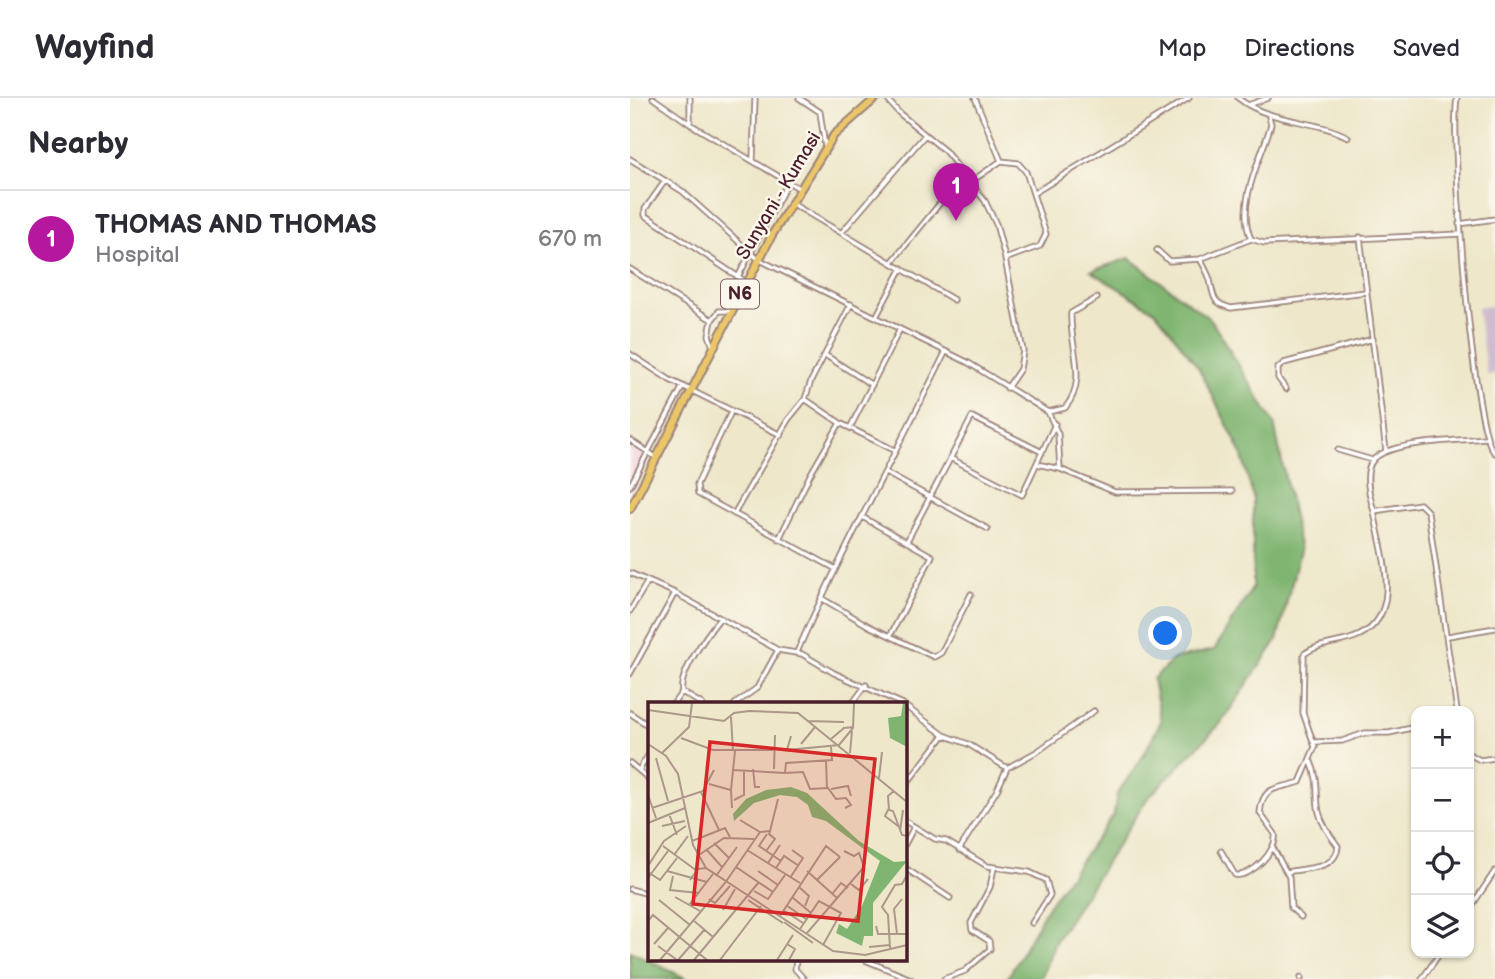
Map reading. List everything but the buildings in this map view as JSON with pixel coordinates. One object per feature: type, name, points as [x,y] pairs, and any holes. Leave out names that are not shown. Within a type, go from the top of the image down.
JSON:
[{"type":"main road","name":"Sunyani - Kumasi","points":[[630,509],[758,259],[791,203],[825,147],[844,123],[873,99]]},
{"type":"street","points":[[653,98],[690,124],[800,189]]},
{"type":"street","points":[[690,98],[690,124]]},
{"type":"street","points":[[753,160],[755,98]]},
{"type":"street","points":[[799,98],[820,112],[825,147]]},
{"type":"street","points":[[808,98],[808,104]]},
{"type":"street","points":[[886,98],[945,151],[985,201],[996,224],[1023,351],[1020,369],[1006,388]]},
{"type":"street","points":[[975,98],[1001,161]]},
{"type":"street","points":[[1034,193],[1189,98]]},
{"type":"street","points":[[1238,98],[1269,117],[1328,128],[1348,137]]},
{"type":"street","points":[[1248,105],[1268,98]]},
{"type":"street","points":[[1457,98],[1454,144],[1459,224],[1476,384],[1486,438],[1495,453]]},
{"type":"street","points":[[1251,239],[1246,211],[1271,124],[1269,117]]},
{"type":"street","points":[[842,232],[925,135]]},
{"type":"street","points":[[630,159],[682,191],[758,259],[851,304],[898,331],[967,362],[1048,412],[1055,424],[1060,469]]},
{"type":"street","points":[[969,183],[1001,161],[1023,166],[1046,228],[1040,246],[1005,259]]},
{"type":"street","points":[[892,262],[963,175]]},
{"type":"street","points":[[665,181],[645,209],[645,215],[746,282]]},
{"type":"street","points":[[738,277],[788,181]]},
{"type":"street","points":[[791,203],[954,300]]},
{"type":"street","points":[[1459,224],[1495,219]]},
{"type":"street","points":[[1157,250],[1169,261],[1200,259],[1251,239],[1264,243],[1360,237],[1411,238],[1461,233]]},
{"type":"street","points":[[1360,237],[1387,452]]},
{"type":"street","points":[[1200,259],[1210,279],[1215,303],[1231,308],[1366,292]]},
{"type":"street","points":[[876,317],[902,268]]},
{"type":"street","points":[[630,269],[712,320]]},
{"type":"street","points":[[1048,412],[1065,408],[1076,389],[1078,375],[1071,313],[1097,298]]},
{"type":"street","points":[[734,514],[805,399],[851,304]]},
{"type":"street","points":[[713,347],[709,342],[712,320],[719,311],[732,311]]},
{"type":"street","points":[[850,428],[898,331]]},
{"type":"street","points":[[1286,389],[1278,378],[1278,368],[1284,363],[1373,339]]},
{"type":"street","points":[[797,652],[834,568],[863,518],[945,353]]},
{"type":"street","points":[[630,354],[731,412],[781,435]]},
{"type":"street","points":[[825,355],[872,385]]},
{"type":"street","points":[[630,486],[683,386]]},
{"type":"street","points":[[805,399],[841,424],[896,451]]},
{"type":"street","points":[[731,412],[696,489],[702,498],[834,568]]},
{"type":"street","points":[[907,541],[972,417],[1042,452]]},
{"type":"street","points":[[779,539],[810,475],[841,424]]},
{"type":"street","points":[[950,458],[1022,495],[1055,424]]},
{"type":"street","points":[[1338,450],[1372,460],[1387,452],[1486,438]]},
{"type":"street","points":[[630,440],[657,458]]},
{"type":"street","points":[[1221,851],[1235,875],[1242,876],[1249,873],[1273,848],[1275,834],[1260,813],[1264,796],[1269,790],[1300,782],[1311,762],[1315,742],[1303,713],[1304,654],[1364,633],[1380,616],[1387,600],[1368,480],[1372,460]]},
{"type":"street","points":[[1037,464],[1060,469],[1115,492],[1205,488],[1232,491]]},
{"type":"street","points":[[886,473],[988,529]]},
{"type":"street","points":[[1374,511],[1425,506],[1448,636],[1456,706]]},
{"type":"street","points":[[863,518],[929,552],[932,557],[890,636]]},
{"type":"street","points":[[630,573],[675,593],[778,650],[797,652],[896,702]]},
{"type":"street","points":[[630,611],[648,580]]},
{"type":"street","points":[[630,674],[675,593]]},
{"type":"street","points":[[821,598],[934,657],[941,653],[971,594]]},
{"type":"street","points":[[674,702],[682,692],[681,685],[697,649],[720,618]]},
{"type":"street","points":[[1448,636],[1495,628]]},
{"type":"street","points":[[738,702],[757,688],[778,650]]},
{"type":"street","points":[[853,702],[866,685]]},
{"type":"street","points":[[682,692],[699,702]]},
{"type":"street","points":[[906,708],[944,736],[968,744],[1007,768]]},
{"type":"street","points":[[959,850],[997,790],[1007,768],[1038,751],[1094,710]]},
{"type":"street","points":[[630,713],[648,724]]},
{"type":"street","points":[[1315,742],[1342,741],[1365,733],[1389,733],[1411,728]]},
{"type":"street","points":[[906,785],[944,736]]},
{"type":"street","points":[[639,770],[648,756]]},
{"type":"street","points":[[1474,757],[1480,760],[1495,758]]},
{"type":"street","points":[[1287,872],[1327,865],[1337,854],[1338,846],[1330,838],[1319,814],[1317,777],[1311,762]]},
{"type":"street","points":[[630,763],[648,778]]},
{"type":"street","points":[[906,822],[994,868],[1029,872],[1045,880],[1050,895],[1032,923]]},
{"type":"street","points":[[906,842],[914,827]]},
{"type":"street","points":[[1273,848],[1287,872],[1291,908],[1301,918]]},
{"type":"street","points":[[944,979],[965,971],[990,949],[989,942],[971,926],[990,887],[994,868]]},
{"type":"street","points":[[906,869],[950,898]]},
{"type":"street","points":[[1474,903],[1495,872]]},
{"type":"street","points":[[630,889],[648,894]]},
{"type":"street","points":[[1423,979],[1437,958]]},
{"type":"street","points":[[796,962],[795,969],[804,979]]},
{"type":"street","points":[[870,962],[911,979]]},
{"type":"shaded area","points":[[1495,305],[1495,374],[1487,375],[1477,308]]},
{"type":"shaded area","points":[[630,447],[650,459],[630,496]]},
{"type":"green space","points":[[1129,258],[1211,320],[1274,423],[1300,551],[1277,640],[1221,723],[1147,799],[1055,942],[1041,979],[1007,979],[1048,906],[1114,814],[1117,794],[1142,758],[1161,721],[1153,679],[1174,659],[1214,650],[1253,587],[1253,497],[1241,452],[1198,367],[1156,312],[1091,271]]},
{"type":"green space","points":[[630,951],[687,979],[630,979]]},
{"type":"place","name":"THOMAS AND THOMAS","points":[[956,221]]}]
